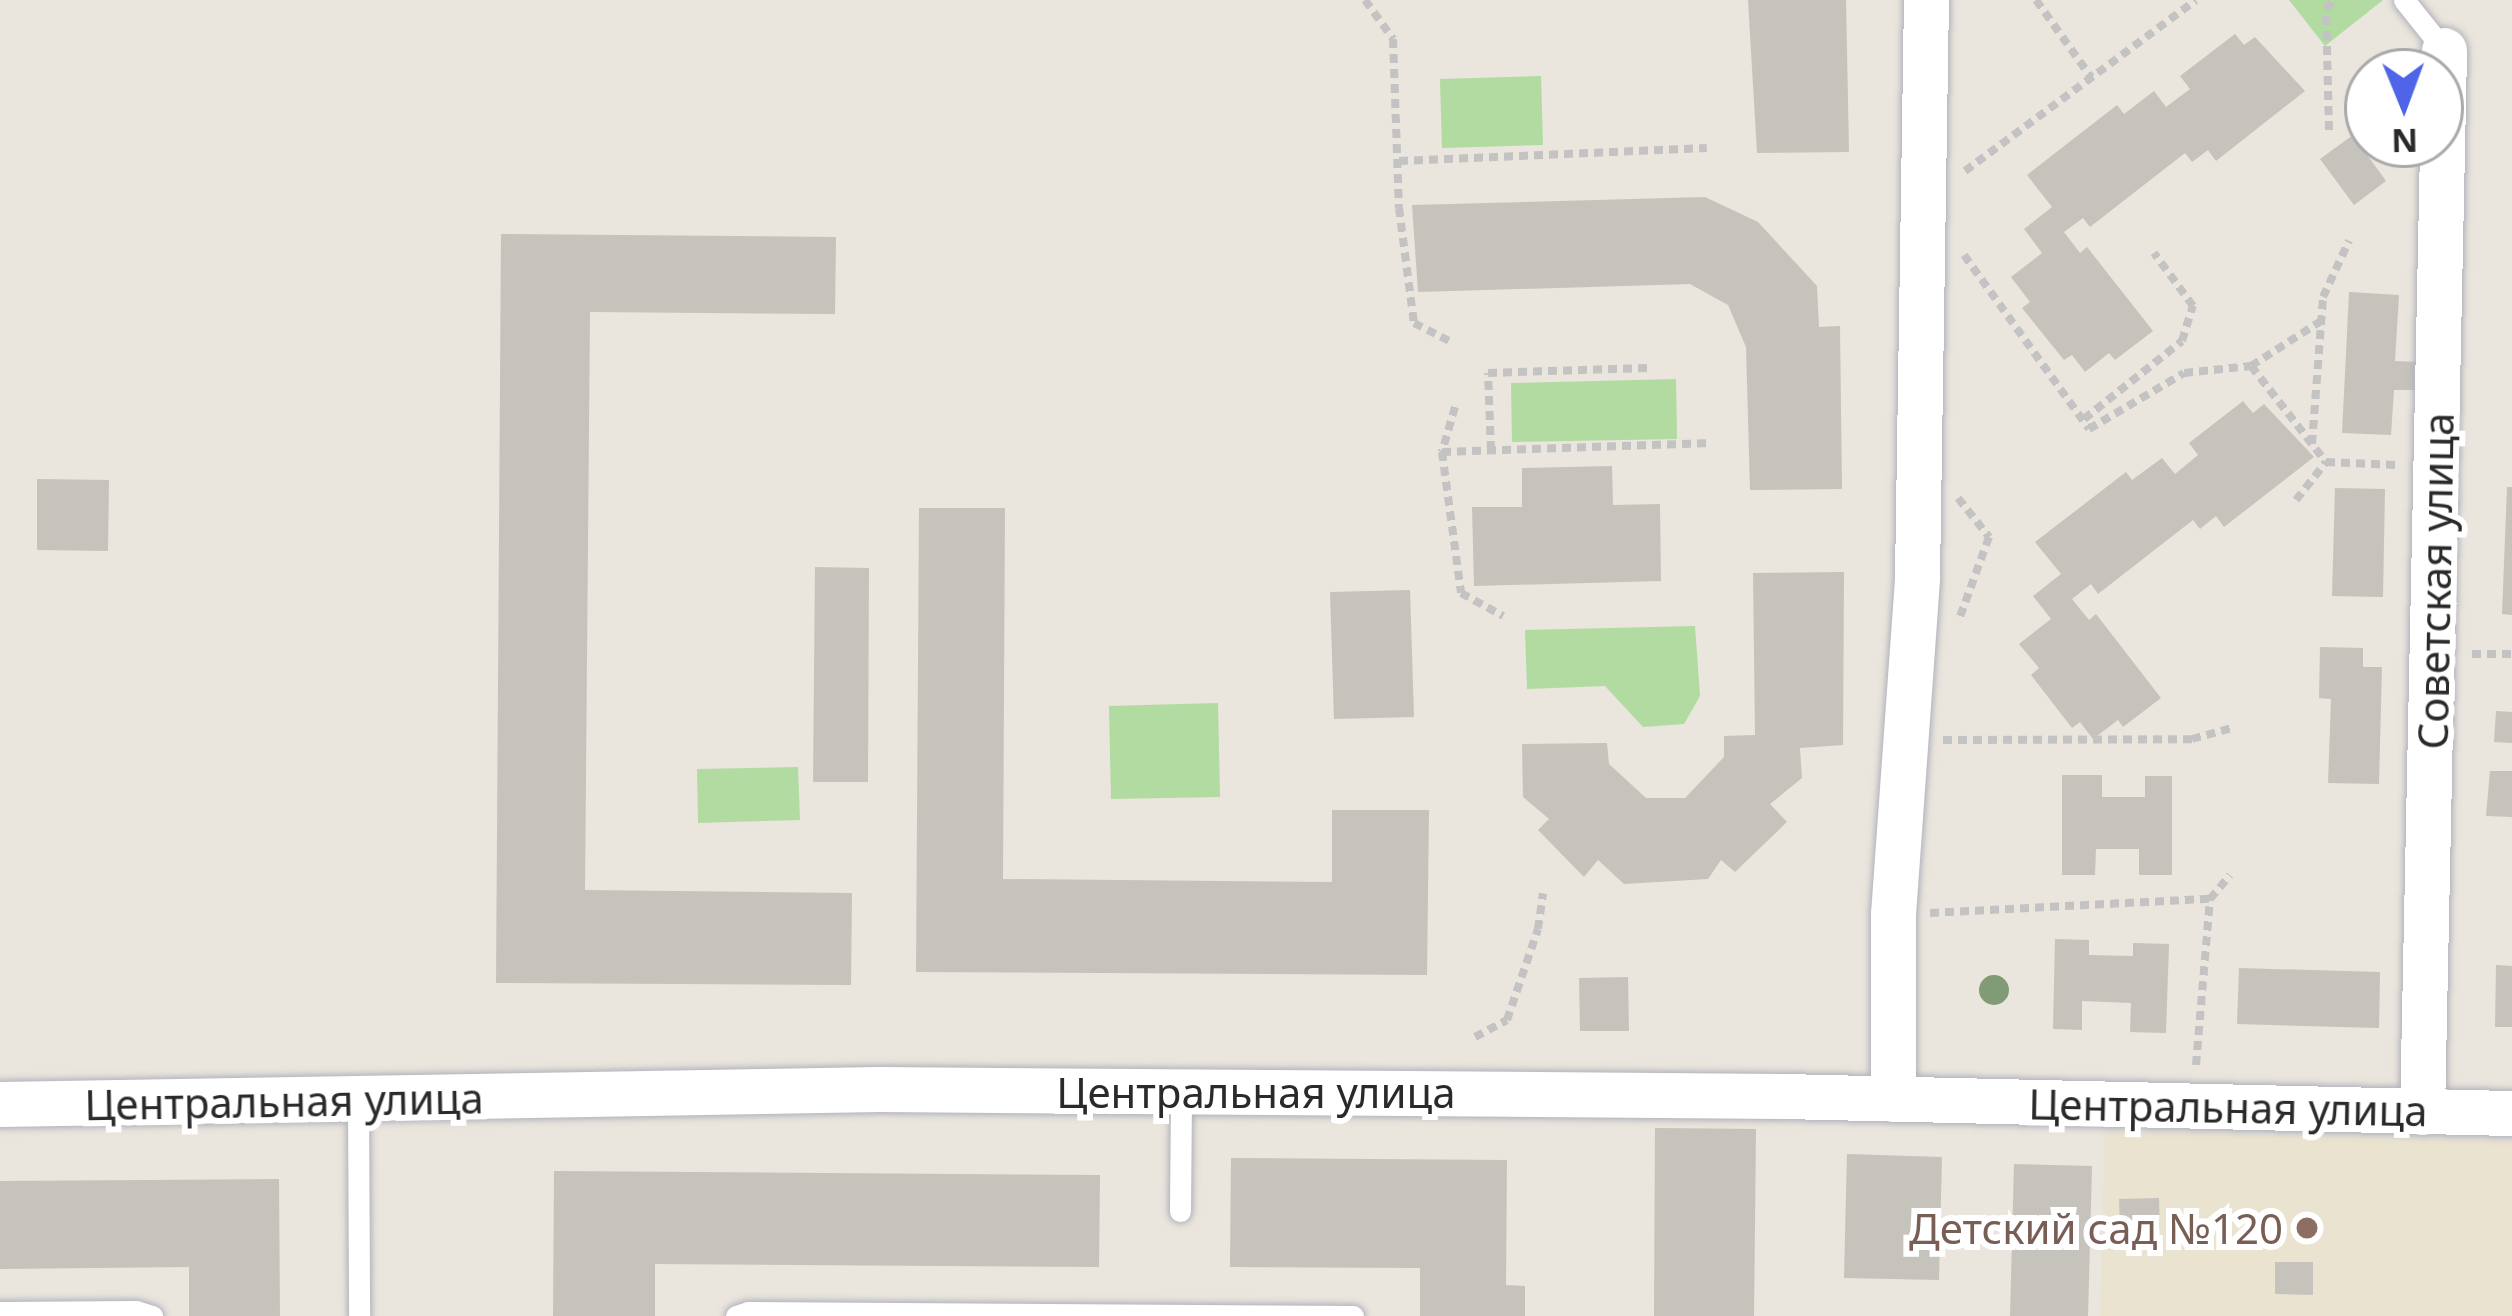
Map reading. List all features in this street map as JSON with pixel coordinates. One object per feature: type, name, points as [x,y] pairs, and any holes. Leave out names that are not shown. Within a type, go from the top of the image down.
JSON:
[{"type":"street","points":[[1893,1099],[1893,914],[1917,577],[1926,0]]},
{"type":"street","name":"Советская улица","points":[[2422,1112],[2442,168]]},
{"type":"street","name":"Центральная улица","points":[[0,1104],[879,1089],[1893,1099],[2512,1113]]},
{"type":"lane","points":[[2404,0],[2442,48]]},
{"type":"lane","points":[[1180,1091],[1180,1211]]},
{"type":"lane","points":[[358,1101],[359,1316]]},
{"type":"lane","points":[[0,1312],[136,1311],[152,1316]]},
{"type":"lane","points":[[736,1316],[809,1312],[1353,1316]]},
{"type":"path","points":[[1365,0],[1393,39],[1399,208],[1414,323],[1453,343]]},
{"type":"path","points":[[2036,0],[2091,78]]},
{"type":"path","points":[[1923,192],[1961,173],[2195,0]]},
{"type":"path","points":[[2330,130],[2326,9],[2333,0]]},
{"type":"path","points":[[1399,161],[1707,148]]},
{"type":"path","points":[[2312,444],[2324,297],[2349,242]]},
{"type":"path","points":[[1958,246],[2090,429],[2184,373],[2251,366],[2321,321]]},
{"type":"path","points":[[2084,419],[2182,341],[2193,306],[2154,253]]},
{"type":"path","points":[[2251,366],[2326,462]]},
{"type":"path","points":[[1491,450],[1488,373],[1648,368]]},
{"type":"path","points":[[1455,406],[1442,452],[1461,593],[1503,616]]},
{"type":"path","points":[[1442,452],[1712,443]]},
{"type":"path","points":[[2326,462],[2437,466]]},
{"type":"path","points":[[2296,500],[2326,462]]},
{"type":"path","points":[[1906,741],[2192,739],[2232,728]]},
{"type":"path","points":[[2193,1106],[2210,899],[2230,875]]},
{"type":"path","points":[[1475,1037],[1507,1021],[1538,929],[1543,893]]},
{"type":"path","points":[[1893,914],[2210,899]]},
{"type":"shaded area","name":"Детский сад №120","points":[[2105,1131],[2512,1141],[2512,1316],[2100,1316]]},
{"type":"green space","points":[[2289,0],[2383,0],[2325,46]]},
{"type":"green space","points":[[1541,76],[1543,145],[1442,148],[1440,79]]},
{"type":"green space","points":[[1676,379],[1677,439],[1512,442],[1511,383]]},
{"type":"green space","points":[[1695,626],[1700,696],[1684,724],[1643,727],[1605,686],[1527,689],[1525,630]]},
{"type":"green space","points":[[1218,703],[1220,797],[1111,799],[1109,706]]},
{"type":"green space","points":[[798,767],[800,820],[698,823],[697,769]]},
{"type":"building","points":[[1748,0],[1846,0],[1849,152],[1757,153]]},
{"type":"building","points":[[2235,34],[2244,45],[2255,37],[2305,91],[2216,161],[2208,150],[2192,162],[2185,153],[2090,227],[2083,218],[2064,232],[2080,253],[2087,247],[2153,331],[2115,360],[2109,353],[2085,372],[2072,355],[2064,360],[2022,308],[2030,302],[2011,277],[2042,253],[2024,229],[2052,207],[2027,175],[2117,105],[2124,114],[2154,91],[2166,107],[2190,89],[2180,76]]},
{"type":"building","points":[[2344,142],[2344,168],[2377,168],[2386,181],[2354,205],[2320,159]]},
{"type":"building","points":[[1705,197],[1758,222],[1817,286],[1819,327],[1840,326],[1842,489],[1750,490],[1746,347],[1728,305],[1690,284],[1418,292],[1412,205]]},
{"type":"building","points":[[501,234],[836,237],[835,314],[590,312],[585,890],[852,893],[851,985],[496,983]]},
{"type":"building","points":[[2349,292],[2399,295],[2395,361],[2416,362],[2415,390],[2394,390],[2391,435],[2342,433]]},
{"type":"building","points":[[2243,401],[2253,413],[2264,404],[2314,457],[2224,527],[2216,516],[2200,529],[2193,520],[2098,594],[2091,584],[2072,599],[2089,620],[2096,614],[2161,698],[2123,727],[2118,720],[2093,739],[2080,722],[2072,728],[2031,675],[2039,668],[2019,644],[2051,619],[2033,596],[2061,574],[2035,542],[2126,472],[2132,480],[2162,458],[2175,474],[2198,455],[2189,443]]},
{"type":"building","points":[[1612,466],[1613,505],[1660,504],[1661,581],[1474,586],[1472,507],[1522,507],[1522,468]]},
{"type":"building","points":[[37,479],[109,480],[108,551],[37,550]]},
{"type":"building","points":[[2507,487],[2512,487],[2512,615],[2502,614]]},
{"type":"building","points":[[2335,488],[2385,489],[2383,597],[2332,596]]},
{"type":"building","points":[[919,508],[1005,508],[1003,879],[1332,882],[1332,810],[1429,810],[1427,975],[916,972]]},
{"type":"building","points":[[815,567],[869,568],[868,782],[813,782]]},
{"type":"building","points":[[1844,572],[1843,745],[1800,748],[1802,778],[1770,804],[1787,822],[1735,872],[1721,860],[1708,879],[1624,884],[1598,860],[1584,877],[1538,830],[1549,819],[1523,797],[1522,744],[1607,743],[1609,764],[1646,798],[1685,798],[1724,757],[1724,736],[1755,735],[1753,573]]},
{"type":"building","points":[[1410,590],[1414,717],[1334,719],[1330,592]]},
{"type":"building","points":[[2320,647],[2363,648],[2363,667],[2382,667],[2379,784],[2328,783],[2331,699],[2319,698]]},
{"type":"building","points":[[2496,711],[2512,712],[2512,743],[2494,742]]},
{"type":"building","points":[[2490,771],[2512,771],[2512,817],[2486,816]]},
{"type":"building","points":[[2062,775],[2102,775],[2102,797],[2145,797],[2145,776],[2172,776],[2172,875],[2139,875],[2139,849],[2096,849],[2095,875],[2062,875]]},
{"type":"building","points":[[2055,939],[2089,940],[2089,955],[2133,956],[2133,943],[2169,944],[2166,1033],[2130,1032],[2131,1003],[2082,1001],[2082,1030],[2053,1029]]},
{"type":"building","points":[[2496,965],[2512,966],[2512,1027],[2495,1027]]},
{"type":"building","points":[[2239,968],[2380,972],[2379,1028],[2237,1024]]},
{"type":"building","points":[[1628,977],[1629,1031],[1580,1031],[1579,978]]},
{"type":"building","points":[[1655,1128],[1756,1129],[1754,1316],[1654,1316]]},
{"type":"building","points":[[1847,1154],[1942,1157],[1939,1280],[1844,1278]]},
{"type":"building","points":[[1231,1158],[1507,1160],[1506,1285],[1525,1286],[1525,1316],[1420,1316],[1420,1268],[1230,1267]]},
{"type":"building","points":[[2014,1164],[2092,1166],[2088,1316],[2010,1316]]},
{"type":"building","points":[[554,1171],[1100,1175],[1099,1267],[655,1264],[655,1316],[553,1316]]},
{"type":"building","points":[[279,1179],[280,1316],[189,1316],[189,1267],[0,1269],[0,1181]]},
{"type":"building","points":[[2159,1198],[2160,1229],[2120,1230],[2119,1199]]},
{"type":"building","points":[[2275,1262],[2313,1262],[2313,1295],[2275,1294]]},
{"type":"place","name":"Детский сад №120","points":[[2307,1228]]}]
